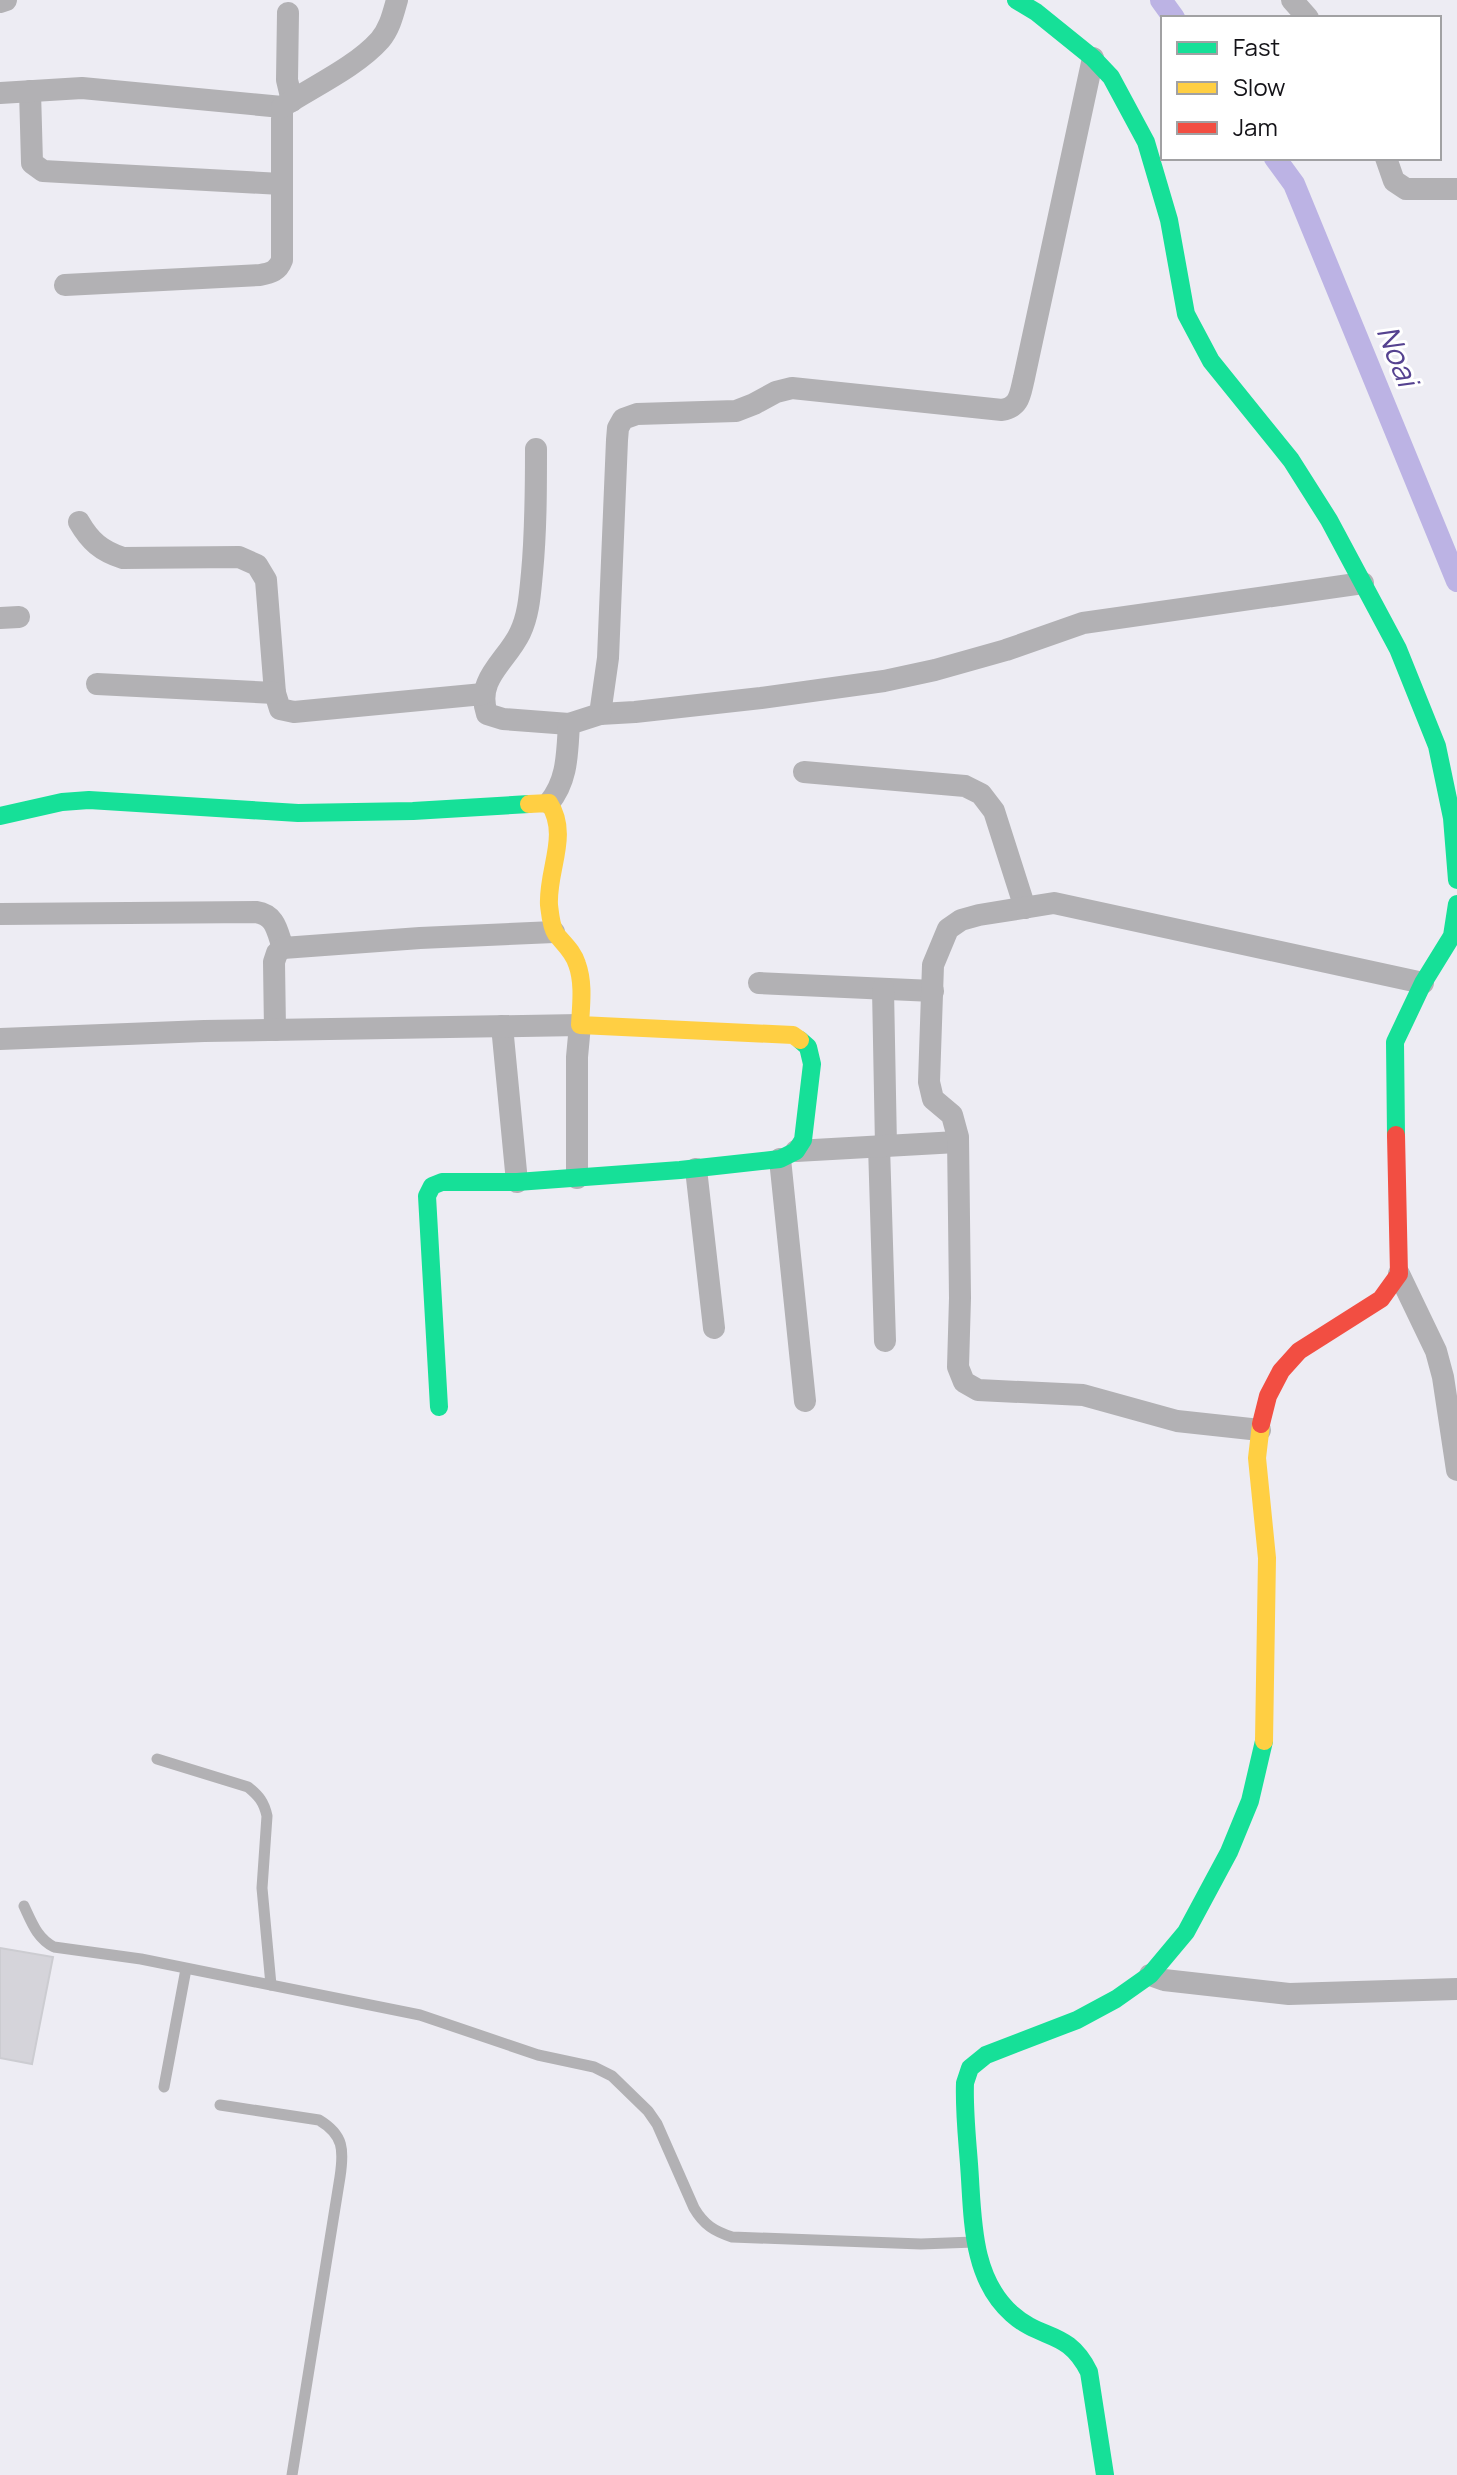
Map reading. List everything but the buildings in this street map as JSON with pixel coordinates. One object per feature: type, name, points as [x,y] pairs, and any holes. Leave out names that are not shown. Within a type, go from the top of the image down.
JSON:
[{"type":"street","points":[[0,93],[82,88],[287,104],[359,58],[380,39],[392,21],[397,0]]},
{"type":"street","points":[[1016,0],[1036,12],[1093,58],[1111,77],[1146,142],[1169,220],[1186,314],[1211,361],[1291,460],[1329,520],[1398,649],[1437,746],[1452,818],[1457,880]]},
{"type":"street","points":[[1292,0],[1306,16]]},
{"type":"street","points":[[65,285],[260,275],[279,267],[282,260],[281,184],[287,104],[288,13]]},
{"type":"street","points":[[600,714],[608,658],[617,440],[623,419],[637,414],[736,411],[792,388],[1002,410],[1011,408],[1017,403],[1024,378],[1093,58]]},
{"type":"street","points":[[30,91],[32,163],[43,171],[281,184]]},
{"type":"street","points":[[1387,160],[1394,181],[1406,189],[1457,189]]},
{"type":"street","points":[[536,449],[536,531],[529,608],[520,633],[483,694],[487,714],[503,719],[569,724],[600,714],[761,698],[884,681],[1006,650],[1083,623],[1363,583]]},
{"type":"street","points":[[79,522],[90,540],[107,553],[123,558],[239,557],[257,565],[266,580],[275,693],[280,709],[294,712],[483,694]]},
{"type":"street","points":[[97,684],[275,693]]},
{"type":"street","points":[[0,816],[49,804],[89,800],[298,813],[413,811],[549,803],[558,792],[567,768],[569,724]]},
{"type":"street","points":[[804,772],[965,786],[981,794],[994,811],[1025,908]]},
{"type":"street","points":[[549,803],[556,810],[558,819],[548,899],[554,932],[576,956],[581,976],[577,1178]]},
{"type":"street","points":[[1260,1430],[1177,1421],[1083,1395],[978,1390],[964,1382],[958,1367],[957,1142],[952,1115],[933,1099],[929,1082],[933,965],[948,929],[961,920],[1054,903],[1423,983],[1446,978]]},
{"type":"street","points":[[1457,904],[1452,936],[1423,983],[1395,1042],[1399,1274],[1436,1351],[1457,1470]]},
{"type":"street","points":[[0,914],[267,913],[273,919],[283,948]]},
{"type":"street","points":[[275,1030],[274,962],[283,948],[554,932]]},
{"type":"street","points":[[759,983],[933,991]]},
{"type":"street","points":[[883,989],[885,1341]]},
{"type":"street","points":[[0,1039],[580,1025],[793,1035],[808,1047],[812,1064],[803,1140],[788,1155],[805,1401]]},
{"type":"street","points":[[502,1026],[517,1182]]},
{"type":"street","points":[[439,1407],[427,1196],[432,1186],[442,1182],[517,1182],[696,1169],[788,1155],[957,1142]]},
{"type":"street","points":[[696,1169],[714,1328]]},
{"type":"street","points":[[1105,2475],[1089,2372],[1084,2359],[1073,2345],[1014,2316],[988,2283],[975,2242],[965,2083],[970,2068],[986,2055],[1077,2020],[1116,1999],[1150,1975],[1186,1932],[1229,1852],[1250,1801],[1266,1731],[1267,1558],[1257,1458],[1268,1396],[1281,1371],[1299,1351],[1381,1299],[1399,1274]]},
{"type":"street","points":[[1150,1975],[1164,1980],[1289,1994],[1457,1989]]},
{"type":"lane","points":[[157,1759],[248,1787],[259,1795],[264,1804],[267,1816],[262,1888],[271,1985]]},
{"type":"lane","points":[[24,1906],[37,1934],[54,1947],[141,1959],[420,2015],[538,2055],[594,2067],[612,2076],[648,2111],[657,2124],[694,2208],[714,2232],[732,2237],[921,2244],[975,2242]]},
{"type":"lane","points":[[164,2087],[186,1969]]},
{"type":"lane","points":[[220,2105],[319,2120],[331,2126],[341,2144],[340,2177],[292,2475]]},
{"type":"waterway","name":"Noai","points":[[1161,0],[1173,16]]},
{"type":"waterway","name":"Noai","points":[[1276,160],[1294,184],[1457,581]]},
{"type":"traffic: fast","points":[[1016,0],[1036,12],[1093,58],[1111,77],[1146,142],[1169,220],[1186,314],[1211,361],[1291,460],[1329,520],[1398,649],[1437,746],[1452,818],[1457,880]]},
{"type":"traffic: fast","points":[[0,816],[62,802],[89,800],[298,813],[413,811],[529,804]]},
{"type":"traffic: fast","points":[[1396,1135],[1395,1042],[1423,983],[1452,936],[1457,904]]},
{"type":"traffic: fast","points":[[439,1407],[427,1196],[432,1186],[442,1182],[517,1182],[680,1170],[780,1159],[796,1151],[803,1140],[812,1064],[808,1047],[800,1040]]},
{"type":"traffic: fast","points":[[1105,2475],[1089,2372],[1081,2358],[1063,2342],[1012,2314],[998,2299],[981,2264],[973,2224],[965,2083],[970,2068],[986,2055],[1077,2020],[1116,1999],[1150,1975],[1186,1932],[1229,1852],[1250,1801],[1264,1741]]},
{"type":"traffic: slow","points":[[529,804],[549,803],[555,815],[558,840],[549,905],[554,931],[573,955],[579,971],[582,994],[580,1025],[793,1035],[800,1040]]},
{"type":"traffic: slow","points":[[1261,1424],[1257,1458],[1267,1558],[1264,1741]]},
{"type":"traffic: jam","points":[[1261,1424],[1268,1396],[1281,1371],[1299,1351],[1381,1299],[1399,1274],[1396,1135]]}]
